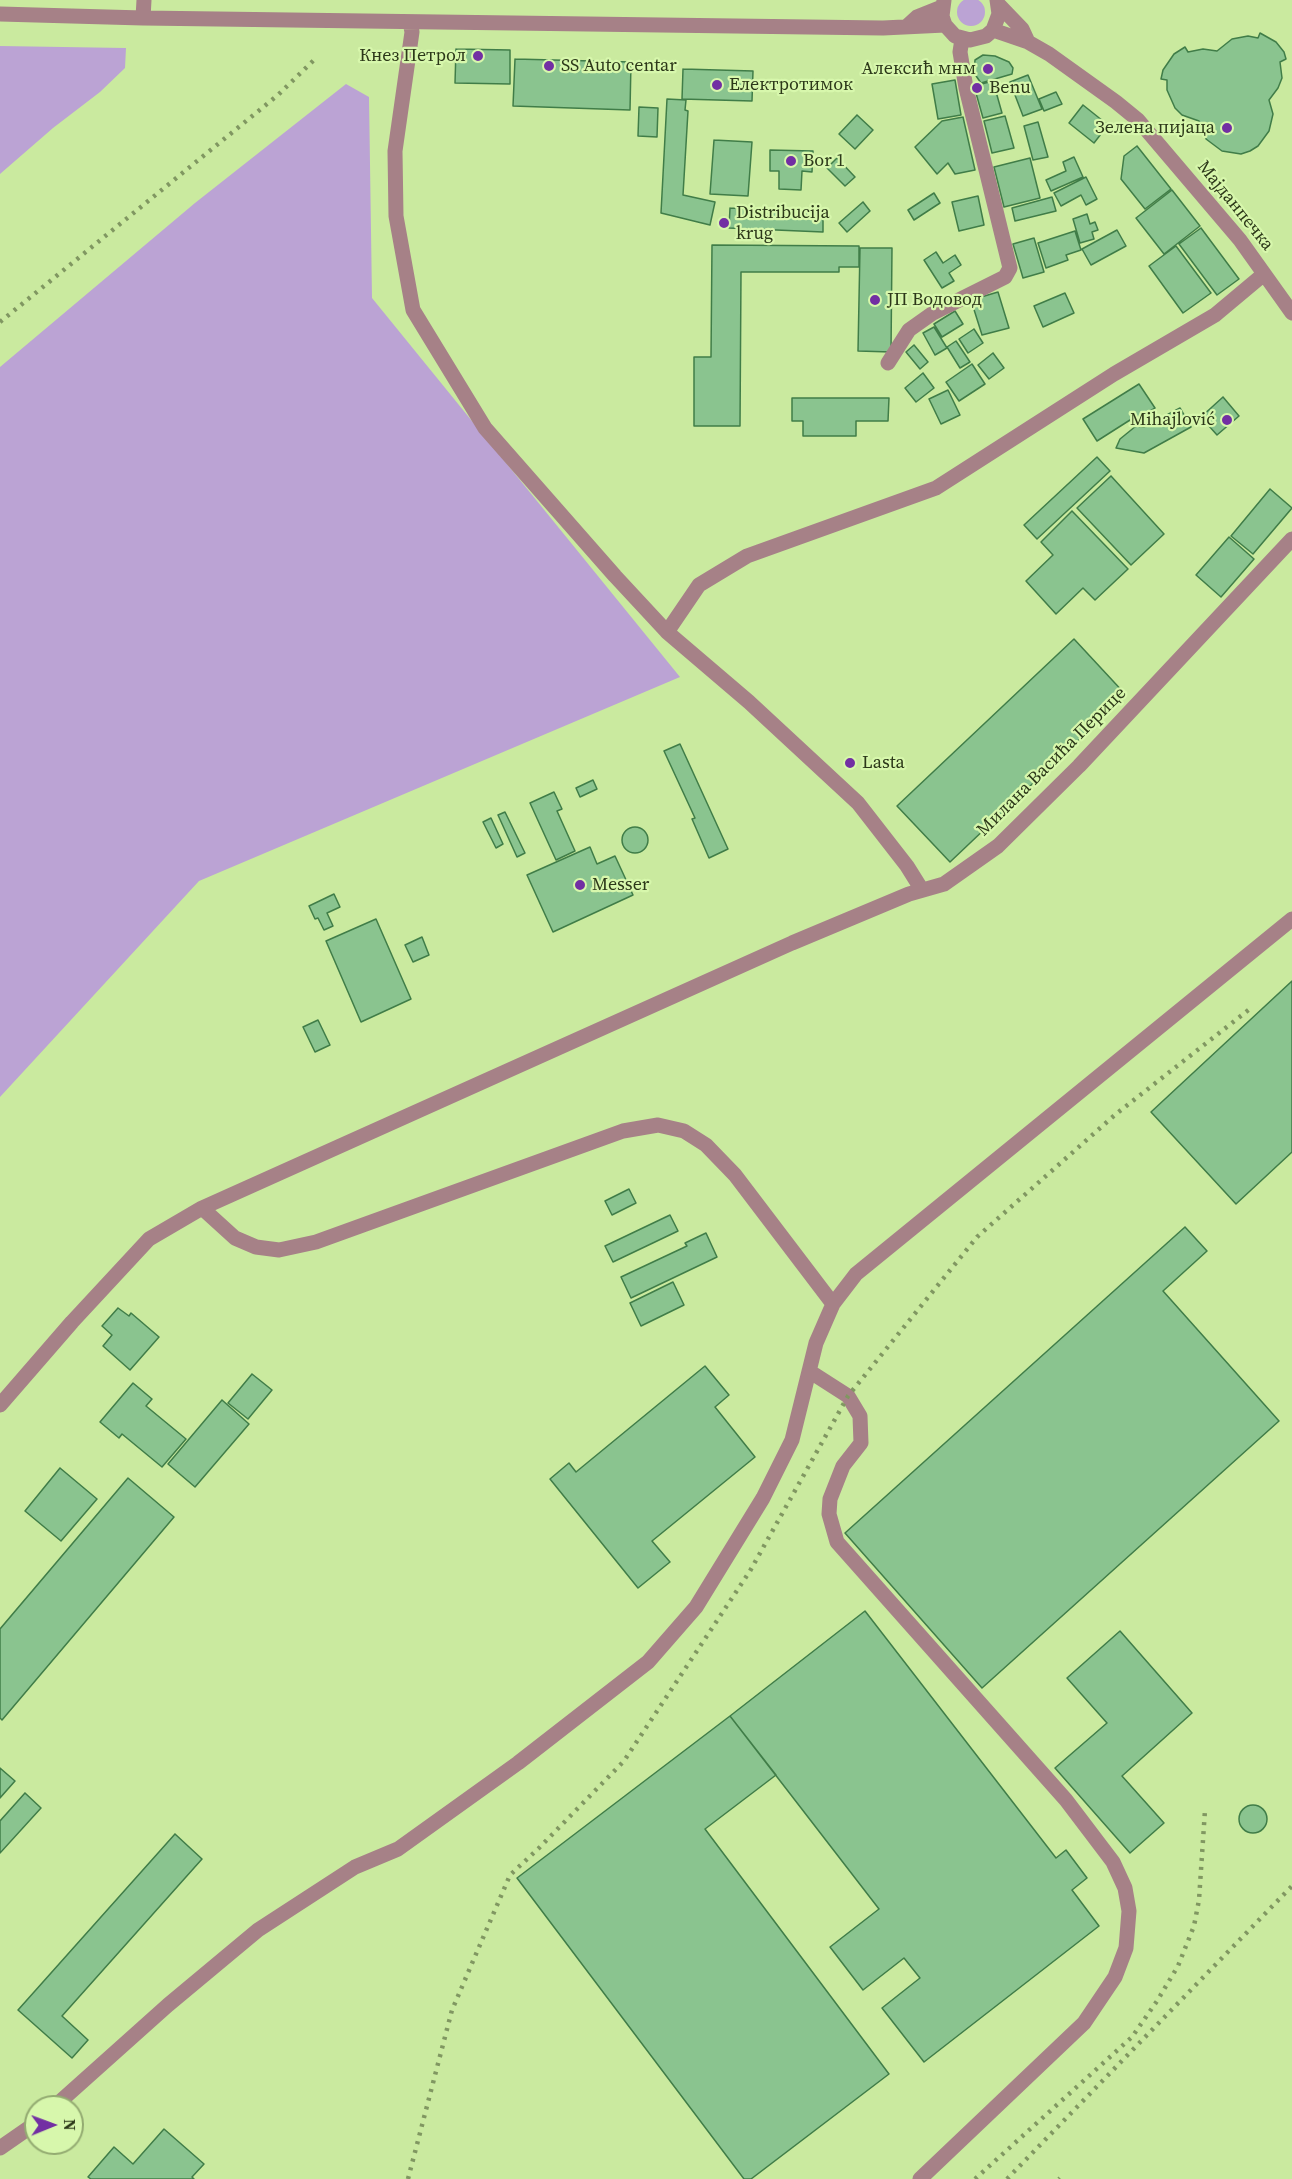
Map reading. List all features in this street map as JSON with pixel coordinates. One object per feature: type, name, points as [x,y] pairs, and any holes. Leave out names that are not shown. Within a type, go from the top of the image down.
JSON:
[{"type":"street","points":[[144,0],[144,18]]},
{"type":"street","points":[[906,27],[917,17],[943,4],[945,25],[955,36],[962,39],[979,39],[993,30],[999,14],[998,3]]},
{"type":"street","name":"Мајданпечка","points":[[998,3],[1022,29],[1028,42]]},
{"type":"street","points":[[0,14],[410,22],[906,27],[945,25]]},
{"type":"street","points":[[410,22],[412,32],[395,151],[395,205],[413,310],[485,428],[667,632],[749,702],[858,803],[907,866],[922,890]]},
{"type":"street","name":"Мајданпечка","points":[[993,30],[1028,42],[1084,78],[1137,120],[1233,232],[1292,312]]},
{"type":"street","points":[[888,363],[909,330],[933,314],[1005,277],[1010,268],[966,88],[960,52],[962,39]]},
{"type":"street","points":[[667,632],[699,585],[747,556],[936,488],[1114,374],[1215,315],[1264,274]]},
{"type":"street","name":"Милана Васића Перице","points":[[0,1406],[72,1322],[149,1239],[202,1208],[792,943],[909,894],[944,884],[998,846],[1079,766],[1292,539]]},
{"type":"street","points":[[67,2095],[168,2005],[258,1930],[355,1867],[398,1849],[518,1763],[648,1662],[696,1607],[763,1498],[792,1440],[816,1343],[833,1304],[856,1274],[1292,919]]},
{"type":"street","points":[[202,1208],[235,1238],[256,1247],[279,1250],[316,1242],[623,1131],[658,1125],[684,1131],[706,1145],[735,1175],[833,1304]]},
{"type":"street","points":[[809,1371],[848,1395],[860,1416],[861,1443],[843,1466],[830,1499],[829,1514],[837,1542],[1066,1800],[1113,1862],[1125,1888],[1129,1911],[1126,1948],[1115,1977],[1084,2023],[920,2179]]},
{"type":"street","points":[[0,2148],[24,2131]]},
{"type":"shaded area","points":[[971,-2],[981,2],[985,12],[981,22],[971,26],[961,22],[957,12],[961,2]]},
{"type":"shaded area","points":[[0,46],[126,48],[125,68],[100,92],[53,128],[0,174]]},
{"type":"shaded area","points":[[346,84],[369,97],[372,298],[680,677],[199,881],[0,1097],[0,367],[195,203]]},
{"type":"building","points":[[1260,33],[1276,42],[1284,52],[1286,59],[1280,62],[1282,78],[1269,100],[1273,114],[1269,131],[1258,146],[1250,151],[1241,154],[1222,151],[1206,139],[1199,121],[1182,115],[1175,108],[1167,90],[1167,80],[1161,79],[1163,70],[1174,54],[1185,47],[1188,52],[1203,49],[1217,51],[1232,39],[1248,36],[1258,38]]},
{"type":"building","points":[[456,49],[510,50],[510,84],[455,83]]},
{"type":"building","points":[[983,55],[995,56],[1009,62],[1013,68],[1012,74],[981,83],[974,73],[975,60]]},
{"type":"building","points":[[515,59],[631,62],[630,110],[513,106]]},
{"type":"building","name":"Електротимок","points":[[683,69],[753,71],[752,101],[682,99]]},
{"type":"building","points":[[1028,75],[1042,109],[1023,116],[1010,82]]},
{"type":"building","points":[[955,80],[961,115],[938,119],[932,84]]},
{"type":"building","points":[[993,81],[1002,113],[983,118],[974,86]]},
{"type":"building","points":[[1056,92],[1062,104],[1044,111],[1039,99]]},
{"type":"building","points":[[667,99],[686,100],[685,110],[688,111],[683,195],[715,202],[710,225],[661,213]]},
{"type":"building","points":[[1083,105],[1108,125],[1094,143],[1069,123]]},
{"type":"building","points":[[639,107],[658,108],[657,137],[638,136]]},
{"type":"building","points":[[857,115],[873,130],[855,149],[839,134]]},
{"type":"building","points":[[1005,116],[1014,148],[992,153],[984,121]]},
{"type":"building","points":[[963,117],[975,170],[955,174],[948,163],[937,174],[915,147],[942,121]]},
{"type":"building","points":[[1038,122],[1048,157],[1033,160],[1024,126]]},
{"type":"building","points":[[714,140],[752,142],[748,196],[710,194]]},
{"type":"building","points":[[1137,146],[1171,189],[1145,209],[1121,179],[1124,156]]},
{"type":"building","name":"Bor 1","points":[[770,150],[813,151],[812,172],[802,171],[801,190],[779,189],[779,171],[770,171]]},
{"type":"building","points":[[1074,157],[1083,177],[1051,191],[1046,180],[1066,171],[1063,162]]},
{"type":"building","points":[[837,158],[855,177],[845,186],[827,168]]},
{"type":"building","points":[[1030,158],[1040,198],[1004,207],[994,167]]},
{"type":"building","points":[[1086,177],[1097,199],[1086,205],[1081,195],[1061,206],[1054,193]]},
{"type":"building","points":[[1172,190],[1200,226],[1164,254],[1136,218]]},
{"type":"building","points":[[934,193],[940,203],[914,220],[908,210]]},
{"type":"building","points":[[978,196],[984,225],[959,231],[952,202]]},
{"type":"building","points":[[1052,197],[1056,211],[1015,221],[1012,208]]},
{"type":"building","points":[[863,202],[870,211],[847,232],[839,223]]},
{"type":"building","points":[[730,208],[823,212],[823,232],[729,228]]},
{"type":"building","points":[[1087,214],[1090,224],[1095,222],[1098,230],[1092,232],[1094,239],[1080,243],[1073,219]]},
{"type":"building","points":[[1201,228],[1239,279],[1217,295],[1179,244]]},
{"type":"building","points":[[1117,230],[1126,246],[1091,265],[1082,249]]},
{"type":"building","points":[[1075,231],[1081,250],[1066,255],[1068,260],[1046,268],[1038,243]]},
{"type":"building","points":[[1034,238],[1044,272],[1023,278],[1013,244]]},
{"type":"building","points":[[712,245],[859,246],[859,267],[839,267],[839,272],[741,272],[740,426],[694,426],[694,357],[711,357]]},
{"type":"building","points":[[1176,246],[1211,293],[1183,313],[1149,266]]},
{"type":"building","name":"ЈП Водовод","points":[[860,248],[892,248],[891,352],[858,351]]},
{"type":"building","points":[[936,252],[943,263],[955,255],[961,265],[949,273],[954,281],[942,288],[924,260]]},
{"type":"building","points":[[998,292],[1009,328],[982,335],[971,300]]},
{"type":"building","points":[[1065,293],[1074,313],[1043,327],[1034,306]]},
{"type":"building","points":[[955,311],[963,324],[942,337],[934,324]]},
{"type":"building","points":[[934,327],[947,348],[935,355],[923,333]]},
{"type":"building","points":[[974,329],[983,343],[968,353],[959,339]]},
{"type":"building","points":[[956,341],[970,362],[960,368],[947,347]]},
{"type":"building","points":[[914,345],[928,362],[920,369],[906,352]]},
{"type":"building","points":[[993,353],[1004,368],[989,379],[978,365]]},
{"type":"building","points":[[972,364],[985,384],[959,401],[946,382]]},
{"type":"building","points":[[923,373],[934,388],[916,402],[905,388]]},
{"type":"building","points":[[1139,384],[1155,408],[1132,423],[1130,420],[1097,441],[1083,419]]},
{"type":"building","points":[[948,390],[960,415],[941,424],[929,399]]},
{"type":"building","points":[[1223,397],[1239,416],[1217,435],[1201,417]]},
{"type":"building","points":[[792,398],[889,398],[888,421],[856,421],[856,436],[803,436],[803,421],[792,421]]},
{"type":"building","points":[[1180,408],[1191,427],[1144,453],[1116,448],[1120,439],[1136,426],[1144,427]]},
{"type":"building","points":[[1097,457],[1110,471],[1037,539],[1024,525]]},
{"type":"building","points":[[1111,476],[1164,534],[1131,565],[1077,508]]},
{"type":"building","points":[[1270,489],[1292,508],[1253,554],[1231,536]]},
{"type":"building","points":[[1072,511],[1128,569],[1095,600],[1083,588],[1056,614],[1026,581],[1053,555],[1041,542]]},
{"type":"building","points":[[1229,537],[1254,559],[1221,597],[1196,575]]},
{"type":"building","points":[[1074,639],[1126,695],[950,862],[897,806]]},
{"type":"building","points":[[680,744],[728,849],[709,858],[692,819],[695,818],[664,751]]},
{"type":"building","points":[[593,780],[597,789],[580,797],[576,788]]},
{"type":"building","points":[[554,792],[562,809],[557,811],[575,851],[556,860],[530,803]]},
{"type":"building","points":[[505,812],[525,853],[517,857],[498,815]]},
{"type":"building","points":[[491,818],[503,844],[496,848],[483,822]]},
{"type":"building","points":[[635,827],[644,831],[648,840],[644,849],[635,853],[626,849],[622,840],[626,831]]},
{"type":"building","name":"Messer","points":[[590,847],[597,864],[615,856],[633,895],[553,932],[527,875]]},
{"type":"building","points":[[334,894],[340,907],[327,913],[333,926],[324,930],[318,918],[315,919],[309,906]]},
{"type":"building","points":[[376,919],[411,999],[361,1022],[326,941]]},
{"type":"building","points":[[422,937],[429,955],[413,962],[405,945]]},
{"type":"building","points":[[1292,981],[1292,1152],[1236,1204],[1151,1112]]},
{"type":"building","points":[[318,1020],[330,1045],[315,1052],[303,1027]]},
{"type":"building","points":[[629,1189],[636,1203],[612,1215],[605,1201]]},
{"type":"building","points":[[670,1215],[678,1231],[613,1262],[605,1246]]},
{"type":"building","points":[[1185,1227],[1207,1251],[1163,1291],[1279,1421],[982,1688],[845,1533]]},
{"type":"building","points":[[706,1233],[717,1257],[631,1298],[621,1277],[687,1246],[685,1243]]},
{"type":"building","points":[[673,1282],[684,1305],[641,1326],[630,1303]]},
{"type":"building","points":[[118,1308],[129,1316],[131,1313],[159,1337],[130,1370],[103,1346],[112,1335],[102,1326]]},
{"type":"building","points":[[705,1366],[729,1395],[715,1407],[755,1457],[652,1541],[670,1562],[638,1588],[550,1479],[569,1463],[576,1472]]},
{"type":"building","points":[[252,1374],[272,1390],[248,1419],[228,1403]]},
{"type":"building","points":[[133,1383],[152,1399],[146,1406],[186,1439],[162,1467],[122,1434],[119,1438],[100,1422]]},
{"type":"building","points":[[222,1400],[249,1424],[195,1487],[168,1464]]},
{"type":"building","points":[[60,1468],[97,1499],[61,1541],[25,1511]]},
{"type":"building","points":[[128,1478],[174,1517],[2,1720],[0,1718],[0,1629]]},
{"type":"building","points":[[865,1611],[1056,1858],[1066,1850],[1087,1878],[1072,1890],[1099,1926],[924,2062],[882,2008],[920,1978],[904,1958],[863,1990],[830,1947],[879,1909],[730,1716]]},
{"type":"building","points":[[1120,1631],[1192,1713],[1122,1776],[1164,1823],[1130,1853],[1055,1768],[1107,1723],[1067,1678]]},
{"type":"building","points":[[730,1716],[776,1775],[705,1829],[889,2074],[751,2179],[744,2179],[517,1878]]},
{"type":"building","points":[[0,1768],[15,1781],[0,1798]]},
{"type":"building","points":[[25,1793],[41,1808],[0,1853],[0,1821]]},
{"type":"building","points":[[1253,1805],[1263,1809],[1267,1819],[1263,1829],[1253,1833],[1243,1829],[1239,1819],[1243,1809]]},
{"type":"building","points":[[175,1834],[202,1859],[62,2016],[88,2040],[72,2058],[18,2010]]},
{"type":"building","points":[[164,2129],[204,2164],[192,2177],[194,2179],[91,2179],[88,2177],[114,2147],[133,2164]]},
{"type":"railway","points":[[0,322],[278,95],[317,57]]},
{"type":"railway","points":[[408,2179],[452,2010],[510,1875],[624,1761],[750,1571],[848,1396],[977,1237],[1116,1114],[1251,1008]]},
{"type":"railway","points":[[975,2179],[1132,2037],[1157,2001],[1178,1966],[1194,1926],[1199,1900],[1205,1810]]},
{"type":"railway","points":[[1007,2179],[1292,1886]]},
{"type":"place","name":"Кнез Петрол","points":[[478,56]]},
{"type":"place","name":"SS Auto centar","points":[[549,66]]},
{"type":"place","name":"Алексић мнм","points":[[988,69]]},
{"type":"place","name":"Електротимок","points":[[717,85]]},
{"type":"place","name":"Benu","points":[[977,88]]},
{"type":"place","name":"Зелена пијаца","points":[[1227,128]]},
{"type":"place","name":"Bor 1","points":[[791,161]]},
{"type":"place","name":"Distribucija krug","points":[[724,223]]},
{"type":"place","name":"ЈП Водовод","points":[[875,300]]},
{"type":"place","name":"Mihajlović","points":[[1227,420]]},
{"type":"place","name":"Lasta","points":[[850,763]]},
{"type":"place","name":"Messer","points":[[580,885]]}]
